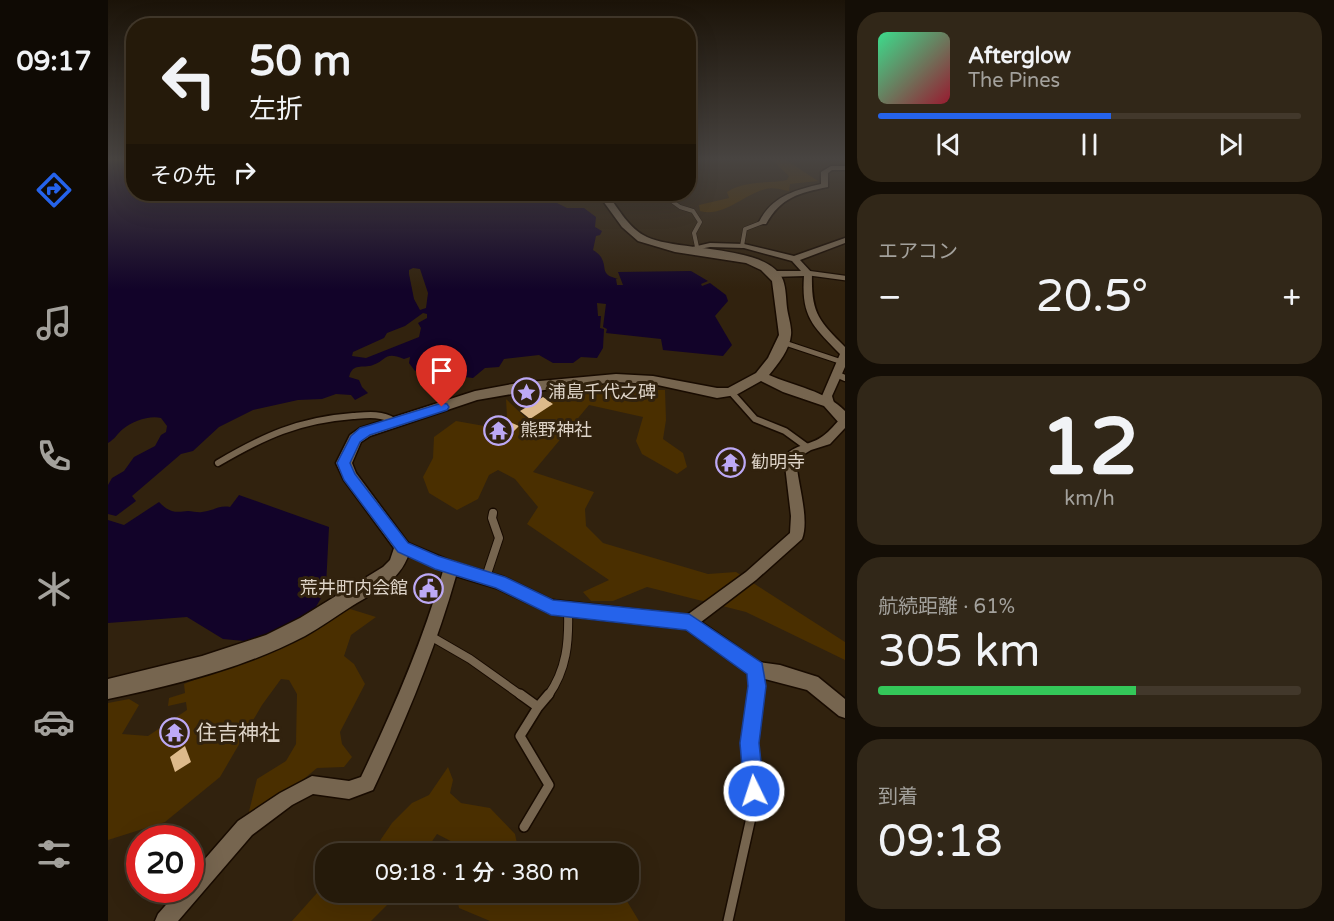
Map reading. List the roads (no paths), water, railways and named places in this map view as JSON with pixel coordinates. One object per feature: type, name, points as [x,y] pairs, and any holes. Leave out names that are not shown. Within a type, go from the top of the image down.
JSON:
[{"type":"street","points":[[611,203],[640,238],[658,245],[692,248],[739,258],[760,266],[772,274],[777,280],[784,335],[774,360],[761,376],[731,392],[717,393],[653,380],[616,378],[518,388],[475,396],[365,432],[355,439],[344,463],[349,476],[403,548],[451,568],[486,577],[551,608],[689,622],[756,669],[780,673],[812,683],[845,710]]},
{"type":"street","points":[[763,222],[771,206],[777,203]]},
{"type":"street","points":[[795,259],[845,240]]},
{"type":"street","points":[[689,622],[751,576],[797,535],[799,523],[790,473],[790,457],[807,447],[826,441],[845,421],[829,403],[827,396],[841,376],[844,354],[815,324],[806,296],[808,273],[795,259],[742,246],[730,244],[692,248]]},
{"type":"street","points":[[772,274],[808,273]]},
{"type":"street","points":[[761,376],[788,389],[829,403]]},
{"type":"street","points":[[108,689],[176,675],[222,661],[294,631],[386,577],[402,557],[403,548]]},
{"type":"street","points":[[165,921],[245,828],[286,799],[312,785],[349,790],[368,784],[404,707],[432,637],[451,568]]},
{"type":"lane","points":[[674,203],[693,211],[700,222],[694,232],[692,248]]},
{"type":"lane","points":[[742,246],[745,229],[763,222]]},
{"type":"lane","points":[[808,273],[845,278]]},
{"type":"lane","points":[[782,342],[844,354]]},
{"type":"lane","points":[[731,392],[755,419],[785,431],[807,447]]},
{"type":"lane","points":[[218,463],[266,434],[296,423],[321,418],[376,415],[394,422]]},
{"type":"lane","points":[[486,577],[499,538],[492,518],[493,512]]},
{"type":"lane","points":[[524,827],[549,785],[547,776],[524,749],[520,736],[538,707],[553,693],[565,667],[570,640],[568,610]]},
{"type":"lane","points":[[432,637],[470,659],[538,707]]},
{"type":"lane","points":[[728,921],[754,804],[750,743],[757,686],[756,669]]},
{"type":"place","name":"浦島千代之碑","points":[[527,392]]},
{"type":"place","name":"熊野神社","points":[[499,430]]},
{"type":"place","name":"勧明寺","points":[[730,462]]},
{"type":"place","name":"荒井町内会館","points":[[429,588]]},
{"type":"place","name":"住吉神社","points":[[175,733]]}]
